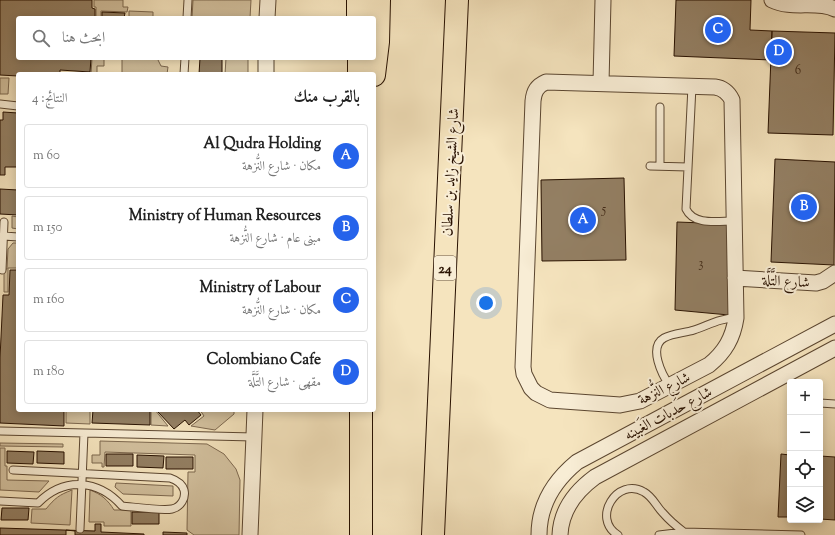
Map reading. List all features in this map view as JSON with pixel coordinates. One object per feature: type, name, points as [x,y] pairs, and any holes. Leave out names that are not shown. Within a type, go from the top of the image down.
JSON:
[{"type":"highway","points":[[358,0],[358,16]]},
{"type":"highway","points":[[376,58],[379,0]]},
{"type":"highway","name":"شارع الشيخ زايد بن سلطان","points":[[433,535],[458,0]]},
{"type":"highway","points":[[359,60],[359,72]]},
{"type":"highway","points":[[374,72],[376,60]]},
{"type":"highway","points":[[361,412],[361,535]]},
{"type":"street","points":[[267,16],[268,0]]},
{"type":"street","points":[[601,83],[603,0]]},
{"type":"street","points":[[772,0],[787,4],[806,2],[828,5],[835,9]]},
{"type":"street","points":[[266,60],[266,72]]},
{"type":"street","name":"شارع النُّزهة","points":[[546,82],[601,83],[720,88],[730,95],[732,100],[736,318],[731,340],[718,358],[710,365],[640,401],[620,405],[558,402],[543,398],[531,388],[524,374],[523,366],[534,95],[540,85],[546,82]]},
{"type":"street","name":"شارع التَّلَّة","points":[[735,278],[816,283],[823,281],[835,273]]},
{"type":"street","name":"شارع حَدبات الغَبينه","points":[[539,535],[541,514],[551,490],[559,479],[577,462],[835,324]]},
{"type":"street","name":"شارع حَدبات الغَبينه","points":[[560,535],[562,520],[572,500],[586,484],[595,477],[835,348]]},
{"type":"street","points":[[250,535],[255,412]]},
{"type":"lane","points":[[187,16],[188,0]]},
{"type":"lane","points":[[184,72],[185,60]]},
{"type":"lane","points":[[692,86],[686,209],[693,218],[701,220],[734,221]]},
{"type":"lane","points":[[0,104],[16,106]]},
{"type":"lane","points":[[660,107],[660,166]]},
{"type":"lane","points":[[650,166],[688,167]]},
{"type":"lane","points":[[2,270],[4,222]]},
{"type":"lane","points":[[4,236],[16,237]]},
{"type":"lane","points":[[670,386],[661,372],[659,364],[657,348],[661,340],[670,336],[694,330],[722,319],[736,318]]},
{"type":"lane","points":[[823,403],[835,404]]},
{"type":"lane","points":[[0,431],[254,437]]},
{"type":"lane","points":[[80,529],[84,433]]},
{"type":"lane","points":[[0,501],[38,503],[48,494],[59,488],[82,485],[102,490],[113,497],[122,506],[172,509],[180,504],[184,496],[182,486],[179,482],[170,478],[13,470]]},
{"type":"lane","points":[[618,535],[610,527],[606,511],[614,496],[621,491],[629,489],[637,489],[645,492],[669,520],[684,532]]},
{"type":"lane","points":[[659,535],[684,532],[801,535]]},
{"type":"shaded area","points":[[94,0],[123,0],[123,7],[128,7],[127,12],[101,11],[101,16],[96,16],[96,7],[94,7]]},
{"type":"shaded area","points":[[193,0],[251,0],[250,16],[192,16]]},
{"type":"shaded area","points":[[129,11],[153,12],[153,16],[129,16]]},
{"type":"shaded area","points":[[92,60],[104,60],[104,66],[97,66],[97,72],[91,72]]},
{"type":"shaded area","points":[[122,60],[158,60],[161,66],[168,67],[167,72],[122,72]]},
{"type":"shaded area","points":[[226,60],[248,60],[248,72],[225,72]]},
{"type":"shaded area","points":[[0,78],[9,78],[8,94],[0,94]]},
{"type":"shaded area","points":[[12,216],[16,217],[16,229],[12,228]]},
{"type":"shaded area","points":[[13,243],[16,243],[16,268],[8,268],[8,292],[4,292],[4,269],[7,269],[8,249]]},
{"type":"shaded area","points":[[66,412],[90,412],[90,424],[66,423]]},
{"type":"shaded area","points":[[151,412],[157,412],[168,426],[151,425]]},
{"type":"shaded area","points":[[201,412],[234,412],[234,414],[215,430],[191,426],[204,416]]},
{"type":"shaded area","points":[[100,441],[207,444],[224,454],[236,469],[240,480],[239,535],[194,535],[187,530],[188,472],[195,472],[195,455],[105,452],[104,467],[102,467],[102,463],[92,463],[92,455],[100,455]]},
{"type":"shaded area","points":[[0,443],[63,444],[63,447],[0,446]]},
{"type":"shaded area","points":[[0,448],[5,448],[7,480],[49,481],[39,492],[0,490]]},
{"type":"shaded area","points":[[116,483],[173,486],[173,496],[123,494],[115,487]]},
{"type":"shaded area","points":[[72,490],[70,525],[31,523],[32,509],[46,509],[58,497]]},
{"type":"shaded area","points":[[90,490],[98,493],[104,498],[114,510],[131,510],[131,526],[104,526],[104,522],[89,522]]},
{"type":"building","points":[[0,0],[92,0],[92,8],[95,9],[95,16],[16,16],[16,60],[91,60],[90,72],[60,70],[60,72],[16,72],[16,76],[0,75]]},
{"type":"building","points":[[676,0],[751,0],[750,30],[772,31],[771,60],[674,56]]},
{"type":"building","points":[[102,12],[125,13],[124,16],[102,16]]},
{"type":"building","points":[[772,31],[835,33],[833,135],[768,133]]},
{"type":"building","points":[[200,60],[222,60],[222,72],[199,72]]},
{"type":"building","points":[[3,112],[16,113],[16,167],[5,167],[5,175],[0,175],[0,120],[3,120]]},
{"type":"building","points":[[775,159],[835,162],[834,265],[771,262]]},
{"type":"building","points":[[624,178],[626,260],[542,261],[541,180]]},
{"type":"building","points":[[0,189],[16,190],[16,215],[0,214]]},
{"type":"building","points":[[677,222],[731,224],[729,315],[675,310]]},
{"type":"building","points":[[10,270],[16,270],[16,412],[64,412],[64,426],[0,423],[0,358],[3,295],[9,295]]},
{"type":"building","points":[[93,412],[150,412],[150,425],[92,423]]},
{"type":"building","points":[[158,412],[199,412],[201,415],[189,425],[185,420],[174,429]]},
{"type":"building","points":[[7,451],[34,452],[33,464],[7,463]]},
{"type":"building","points":[[37,451],[64,452],[64,464],[37,463]]},
{"type":"building","points":[[106,454],[133,454],[133,466],[106,466]]},
{"type":"building","points":[[781,454],[787,455],[787,517],[778,517]]},
{"type":"building","points":[[137,455],[164,456],[163,468],[137,467]]},
{"type":"building","points":[[823,456],[835,457],[835,520],[823,519]]},
{"type":"building","points":[[166,457],[193,457],[193,469],[166,469]]},
{"type":"building","points":[[2,508],[29,508],[28,520],[1,520]]},
{"type":"building","points":[[132,512],[159,512],[159,524],[132,524]]},
{"type":"building","points":[[95,524],[101,524],[101,532],[144,535],[75,535],[75,531],[67,530],[95,531]]},
{"type":"building","points":[[0,528],[66,530],[66,535],[0,535]]},
{"type":"building","points":[[163,532],[187,533],[187,535],[163,535]]},
{"type":"place","name":"Ministry of Labour","points":[[718,30]]},
{"type":"place","name":"Colombiano Cafe","points":[[779,52]]},
{"type":"place","name":"Ministry of Human Resources","points":[[804,207]]},
{"type":"place","name":"Al Qudra Holding","points":[[583,220]]}]
